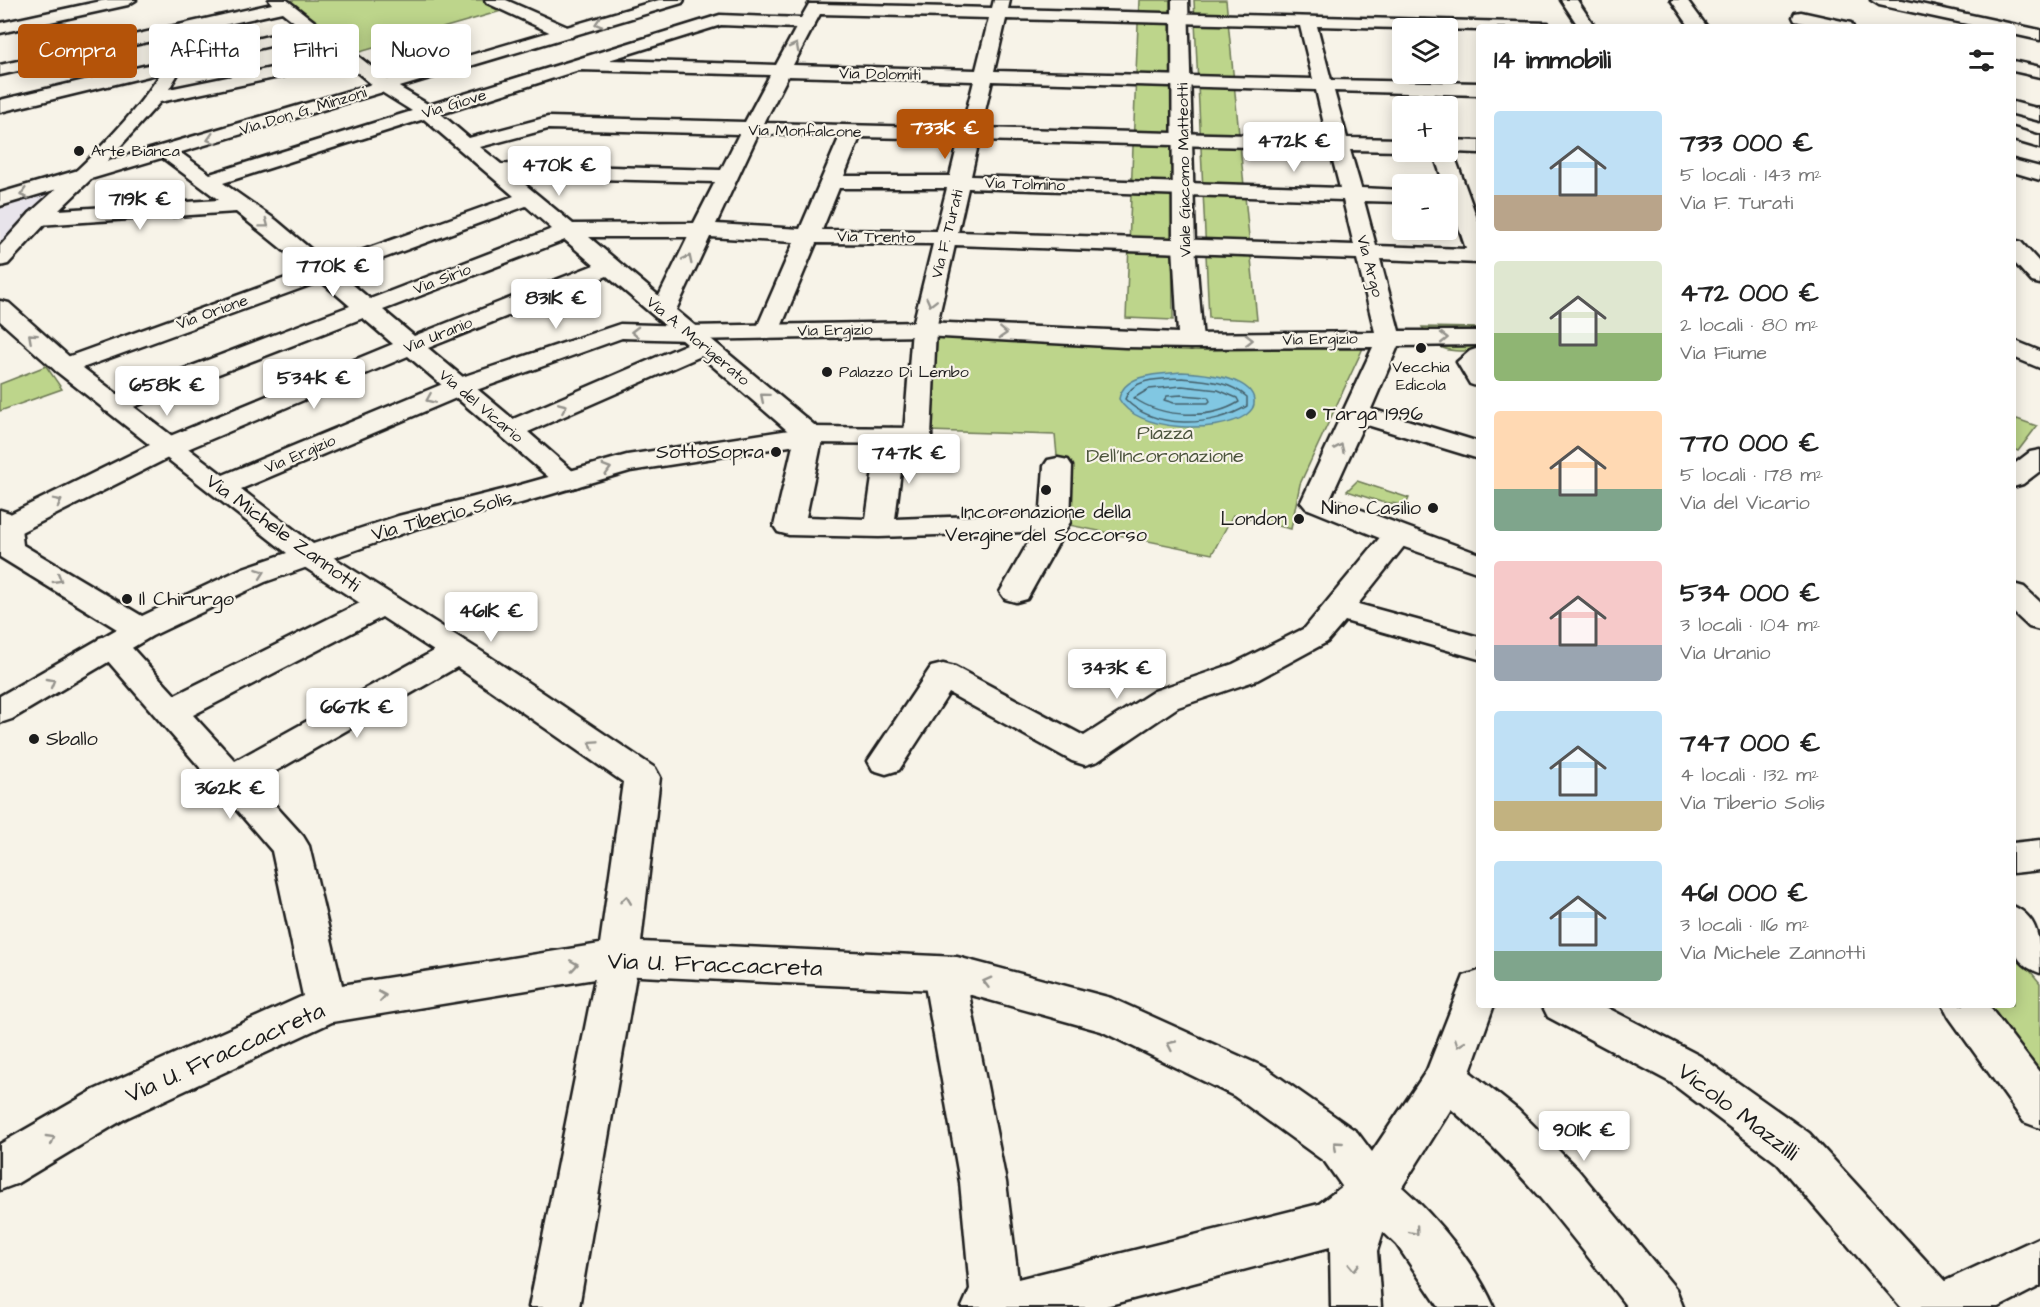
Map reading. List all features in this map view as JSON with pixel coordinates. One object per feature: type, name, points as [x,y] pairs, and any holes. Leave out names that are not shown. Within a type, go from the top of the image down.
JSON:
[{"type":"street","points":[[0,28],[128,0]]},
{"type":"street","points":[[204,24],[223,0]]},
{"type":"street","points":[[493,0],[566,33]]},
{"type":"street","name":"Via Don G. Minzoni","points":[[0,200],[675,0]]},
{"type":"street","points":[[1569,0],[1585,24]]},
{"type":"street","points":[[1679,0],[1697,24]]},
{"type":"street","points":[[1879,0],[1990,24]]},
{"type":"street","points":[[204,24],[281,3]]},
{"type":"street","name":"Via A. Morigerato","points":[[281,3],[307,24]]},
{"type":"street","name":"Via Giove","points":[[208,181],[720,20],[814,11],[1000,6],[1180,9],[1307,21],[1392,21]]},
{"type":"street","name":"Via F. Turati","points":[[879,528],[904,436],[924,329],[1000,6]]},
{"type":"street","name":"Viale Giacomo Matteotti","points":[[1180,9],[1184,246],[1191,341]]},
{"type":"street","points":[[1481,9],[1489,24]]},
{"type":"street","points":[[663,311],[751,129],[814,11]]},
{"type":"street","points":[[1801,17],[1832,24]]},
{"type":"street","name":"Via Argo","points":[[1307,21],[1389,339]]},
{"type":"street","name":"Via Giove","points":[[1458,24],[1476,25]]},
{"type":"street","points":[[2016,30],[2040,35]]},
{"type":"street","points":[[0,70],[149,36]]},
{"type":"street","name":"Via A. Morigerato","points":[[359,64],[386,87],[427,112],[809,435]]},
{"type":"street","name":"Via Dolomiti","points":[[579,65],[1324,85],[1392,81]]},
{"type":"street","points":[[2016,67],[2040,72]]},
{"type":"street","points":[[0,106],[149,72]]},
{"type":"street","points":[[154,98],[272,73]]},
{"type":"street","points":[[0,259],[38,218],[82,177],[154,98],[166,78]]},
{"type":"street","name":"Via Dolomiti","points":[[1446,84],[1476,89]]},
{"type":"street","points":[[2016,109],[2040,115]]},
{"type":"street","name":"Via Monfalcone","points":[[465,145],[548,123],[1392,145]]},
{"type":"street","points":[[767,332],[852,132]]},
{"type":"street","points":[[2016,135],[2040,142]]},
{"type":"street","points":[[1458,146],[1476,147]]},
{"type":"street","name":"Via del Vicario","points":[[167,152],[268,225],[569,480]]},
{"type":"street","points":[[1447,162],[1462,197],[1476,245]]},
{"type":"street","points":[[2016,167],[2040,174]]},
{"type":"street","points":[[495,170],[728,176]]},
{"type":"street","name":"Via Tolmino","points":[[830,182],[960,182],[1392,196]]},
{"type":"street","name":"Via Orione","points":[[65,366],[322,271],[529,198]]},
{"type":"street","points":[[38,218],[239,205]]},
{"type":"street","name":"Via Trento","points":[[568,231],[702,230],[808,236],[946,238],[1476,255]]},
{"type":"street","name":"Via Sirio","points":[[114,405],[568,231]]},
{"type":"street","points":[[2016,250],[2039,275]]},
{"type":"street","name":"Via Uranio","points":[[3,536],[168,447],[410,346],[610,267]]},
{"type":"street","points":[[2016,273],[2039,275]]},
{"type":"street","name":"Via Michele Zannotti","points":[[0,308],[65,366],[309,556],[458,652],[642,777],[619,958]]},
{"type":"street","name":"Via Ergizio","points":[[220,487],[459,387],[620,331],[696,340],[767,332],[924,329],[1125,340],[1476,338]]},
{"type":"street","points":[[1389,339],[1316,502],[1476,563]]},
{"type":"street","points":[[509,430],[696,340]]},
{"type":"street","points":[[2016,349],[2040,360]]},
{"type":"street","points":[[1476,358],[1470,362],[1476,373]]},
{"type":"street","points":[[1356,413],[1476,450]]},
{"type":"street","points":[[809,435],[789,526],[879,528],[1055,522]]},
{"type":"street","name":"Via Tiberio Solis","points":[[0,711],[126,638],[254,575],[408,522],[511,497],[627,463],[809,435],[904,436]]},
{"type":"street","points":[[2016,476],[2040,458]]},
{"type":"street","points":[[1016,592],[1055,522],[1058,466]]},
{"type":"street","points":[[886,761],[943,675],[1085,752],[1166,699],[1245,672],[1316,635],[1398,535]]},
{"type":"street","points":[[3,536],[126,638],[170,712],[290,846],[326,1005]]},
{"type":"street","points":[[2016,597],[2040,620]]},
{"type":"street","points":[[170,712],[383,604]]},
{"type":"street","points":[[1338,609],[1476,647]]},
{"type":"street","points":[[230,780],[458,652]]},
{"type":"street","points":[[2016,858],[2040,855]]},
{"type":"street","points":[[2016,926],[2040,956]]},
{"type":"street","points":[[554,1307],[619,958]]},
{"type":"street","name":"Via U. Fraccacreta","points":[[0,1169],[110,1104],[326,1005],[619,958],[957,974],[1112,1016],[1250,1082],[1341,1147],[1373,1191],[1414,1229],[1469,1307]]},
{"type":"street","points":[[944,974],[984,1182],[992,1306],[1023,1303],[1331,1224],[1373,1191]]},
{"type":"street","points":[[1356,1307],[1353,1251],[1373,1191],[1446,1079],[1476,996]]},
{"type":"street","name":"Vicolo Mazzilli","points":[[1569,1008],[1685,1069],[1793,1148],[1935,1307]]},
{"type":"street","points":[[1966,1008],[2040,1108]]},
{"type":"street","points":[[1446,1079],[1502,1124],[1561,1185],[1658,1307]]},
{"type":"street","points":[[1946,1307],[2040,1261]]},
{"type":"shaded area","points":[[68,185],[0,247],[0,204]]},
{"type":"green space","points":[[288,0],[488,0],[508,9],[456,24],[371,24],[371,49],[359,52],[359,24],[317,24]]},
{"type":"green space","points":[[1139,0],[1170,0],[1173,320],[1126,318]]},
{"type":"green space","points":[[1194,0],[1226,0],[1257,320],[1209,318]]},
{"type":"green space","points":[[1422,327],[1476,328],[1476,351],[1452,351],[1440,346],[1428,336]]},
{"type":"green space","name":"Piazza Dell'Incoronazione","points":[[938,334],[1131,343],[1203,350],[1363,348],[1300,484],[1291,529],[1233,515],[1212,554],[1059,523],[1055,435],[928,431]]},
{"type":"green space","points":[[46,366],[62,389],[0,411],[0,384]]},
{"type":"green space","points":[[2016,420],[2037,426],[2018,451],[2016,450]]},
{"type":"green space","points":[[1357,481],[1409,498],[1406,505],[1381,502],[1347,491]]},
{"type":"green space","points":[[2016,954],[2040,983],[2040,1094],[1975,1008],[2016,1008]]},
{"type":"water","points":[[1182,372],[1224,377],[1235,381],[1251,392],[1254,400],[1253,407],[1246,415],[1233,421],[1217,425],[1178,427],[1142,418],[1128,410],[1119,399],[1122,390],[1128,384],[1144,376]]},
{"type":"place","name":"Arte Bianca","points":[[79,151]]},
{"type":"place","name":"Vecchia Edicola","points":[[1421,348]]},
{"type":"place","name":"Palazzo Di Lembo","points":[[827,372]]},
{"type":"place","name":"Targa 1996","points":[[1311,414]]},
{"type":"place","name":"SottoSopra","points":[[776,452]]},
{"type":"place","name":"Incoronazione della Vergine del Soccorso","points":[[1046,490]]},
{"type":"place","name":"Nino Casilio","points":[[1433,508]]},
{"type":"place","name":"London","points":[[1299,519]]},
{"type":"place","name":"Il Chirurgo","points":[[127,599]]},
{"type":"place","name":"Sballo","points":[[34,739]]}]
